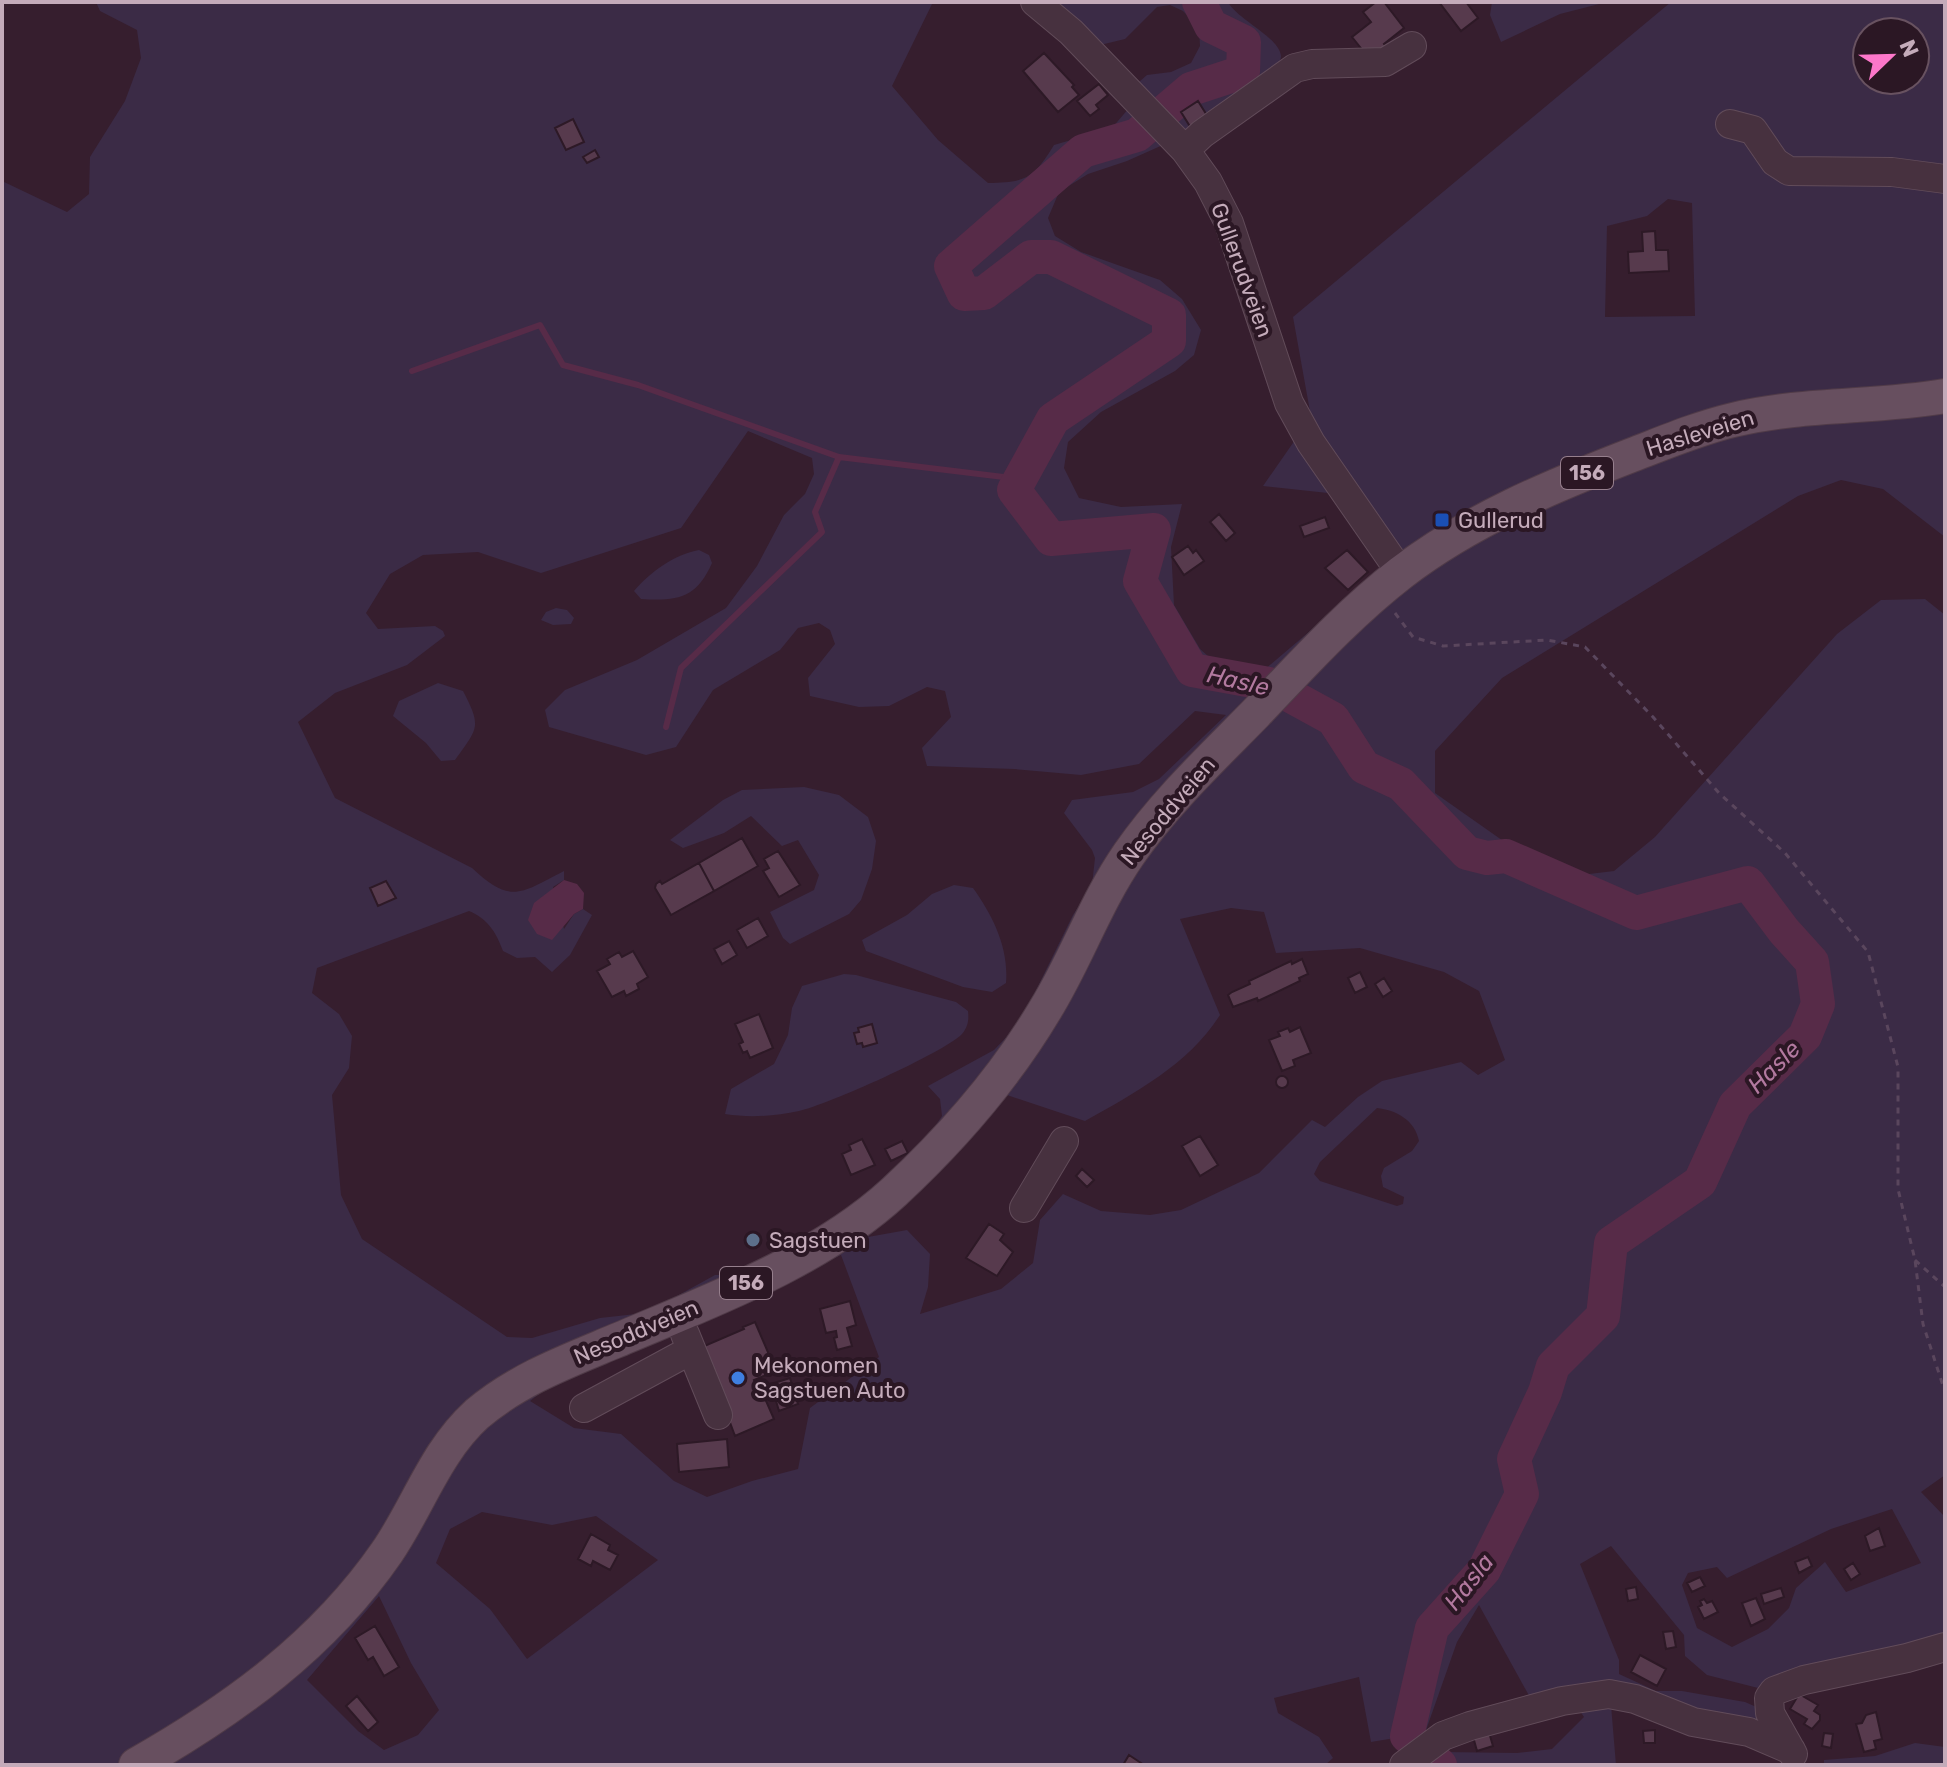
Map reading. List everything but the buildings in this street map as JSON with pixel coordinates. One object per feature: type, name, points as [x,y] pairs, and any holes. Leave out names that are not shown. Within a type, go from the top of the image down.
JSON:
[{"type":"main road","name":"Hasleveien","points":[[1278,690],[1401,573],[1460,532],[1520,502],[1603,466],[1714,425],[1773,412],[1945,396]]},
{"type":"main road","name":"Nesoddveien","points":[[136,1765],[247,1695],[343,1610],[390,1548],[448,1447],[476,1416],[507,1392],[542,1372],[678,1315],[798,1259],[871,1213],[933,1153],[986,1094],[1028,1037],[1053,996],[1105,893],[1127,857],[1171,801],[1278,690]]},
{"type":"street","name":"Gullerudveien","points":[[1035,2],[1071,32],[1185,150],[1208,182],[1229,223],[1289,403],[1311,443],[1401,573]]},
{"type":"street","points":[[1185,150],[1202,134],[1295,68],[1312,64],[1385,62],[1412,46]]},
{"type":"street","points":[[1730,124],[1753,130],[1775,162],[1789,171],[1892,172],[1945,179]]},
{"type":"street","points":[[1024,1208],[1064,1141]]},
{"type":"street","points":[[678,1315],[718,1415]]},
{"type":"street","points":[[584,1408],[691,1350]]},
{"type":"street","points":[[1795,1758],[1768,1706],[1774,1691],[1788,1684],[1945,1647]]},
{"type":"street","points":[[1416,1756],[1443,1736],[1470,1726],[1562,1701],[1609,1694],[1635,1699],[1693,1722],[1749,1732],[1795,1758]]},
{"type":"path","points":[[1393,610],[1413,637],[1443,646],[1547,640],[1585,647],[1653,717],[1719,793],[1785,853],[1868,952],[1898,1067],[1898,1189],[1915,1260],[1923,1324],[1945,1392]]},
{"type":"path","points":[[1915,1260],[1945,1287]]},
{"type":"shaded area","points":[[96,2],[933,2],[892,86],[938,140],[988,183],[1020,180],[1034,172],[1054,145],[1112,128],[1129,108],[1132,88],[1147,75],[1171,72],[1191,63],[1200,46],[1199,27],[1183,11],[1170,5],[1157,7],[1125,39],[1096,46],[1030,2],[1228,2],[1279,49],[1281,58],[1274,73],[1183,136],[1127,161],[1088,174],[1059,192],[1048,218],[1055,236],[1081,252],[1160,280],[1182,299],[1201,330],[1194,355],[1175,371],[1101,412],[1068,442],[1064,468],[1079,498],[1121,507],[1182,504],[1171,547],[1174,605],[1200,649],[1217,664],[1257,676],[1377,574],[1389,542],[1365,497],[1263,486],[1311,417],[1293,317],[1671,2],[1945,2],[1945,537],[1883,489],[1841,480],[1798,496],[1502,678],[1435,751],[1435,793],[1556,878],[1614,871],[1655,837],[1837,634],[1881,600],[1925,599],[1945,615],[1945,1475],[1921,1492],[1945,1517],[1945,1651],[1762,1689],[1707,1675],[1685,1656],[1684,1635],[1611,1546],[1580,1564],[1619,1660],[1619,1674],[1656,1691],[1682,1691],[1745,1702],[1761,1709],[1764,1722],[1611,1705],[1616,1765],[1418,1765],[1442,1752],[1517,1753],[1552,1749],[1584,1717],[1568,1693],[1532,1701],[1479,1605],[1457,1642],[1425,1733],[1371,1742],[1359,1677],[1274,1698],[1278,1713],[1319,1737],[1333,1758],[1325,1765],[2,1765],[2,181],[67,212],[89,194],[90,157],[125,101],[141,58],[137,30],[100,11]],"holes":[[[1668,199],[1692,203],[1695,316],[1605,317],[1607,226],[1647,216]],[[748,431],[812,458],[814,474],[805,494],[784,515],[757,566],[726,608],[637,660],[565,690],[545,710],[549,727],[646,755],[676,747],[713,690],[780,650],[798,628],[819,623],[830,630],[835,644],[808,678],[810,696],[859,707],[889,706],[927,687],[945,691],[951,717],[922,748],[927,766],[1081,775],[1139,764],[1195,711],[1226,715],[1159,779],[1133,792],[1072,800],[1064,813],[1092,850],[1095,858],[1092,885],[1073,915],[1020,1023],[994,1050],[928,1086],[940,1099],[942,1116],[920,1149],[870,1196],[804,1238],[731,1275],[715,1275],[659,1306],[636,1314],[600,1318],[532,1338],[507,1337],[362,1239],[341,1195],[332,1095],[349,1068],[352,1036],[339,1014],[312,993],[317,968],[469,911],[490,927],[503,951],[517,958],[535,957],[552,972],[570,955],[592,915],[583,909],[574,914],[564,929],[553,887],[564,880],[564,871],[526,889],[507,891],[485,880],[472,868],[335,798],[298,722],[335,693],[407,665],[445,636],[435,626],[378,629],[366,613],[390,574],[423,555],[478,552],[541,573],[681,528]],[[1231,908],[1264,912],[1276,953],[1360,948],[1444,972],[1479,991],[1505,1060],[1478,1075],[1461,1062],[1382,1081],[1358,1097],[1325,1127],[1312,1120],[1259,1173],[1181,1210],[1150,1215],[1101,1211],[1063,1194],[1040,1220],[1033,1263],[1001,1289],[920,1314],[928,1287],[930,1254],[907,1230],[868,1237],[1007,1095],[1085,1121],[1142,1088],[1177,1063],[1220,1015],[1180,919]],[[1377,1108],[1404,1117],[1419,1141],[1412,1151],[1384,1168],[1381,1176],[1383,1187],[1404,1197],[1403,1204],[1397,1206],[1320,1181],[1314,1174],[1320,1162]],[[841,1255],[879,1357],[810,1408],[798,1469],[707,1497],[674,1481],[621,1434],[574,1428],[530,1401],[552,1384]],[[1892,1509],[1921,1563],[1846,1592],[1825,1562],[1796,1588],[1789,1608],[1768,1629],[1732,1647],[1697,1628],[1682,1585],[1688,1573],[1717,1567],[1727,1578],[1831,1529]],[[482,1512],[552,1525],[596,1516],[658,1560],[527,1659],[490,1609],[436,1563],[450,1529]],[[379,1596],[411,1663],[439,1710],[418,1735],[384,1750],[358,1731],[307,1680]]]},
{"type":"shaded area","points":[[1492,2],[1607,2],[1560,14],[1501,42],[1490,15]]},
{"type":"shaded area","points":[[699,550],[709,555],[712,563],[692,591],[675,598],[654,600],[641,599],[634,591],[664,565],[681,555]]},
{"type":"shaded area","points":[[556,608],[567,610],[574,618],[571,624],[553,625],[541,620],[546,612]]},
{"type":"shaded area","points":[[438,683],[463,691],[475,720],[473,734],[455,760],[441,761],[426,743],[393,716],[399,701]]},
{"type":"shaded area","points":[[804,787],[839,795],[868,817],[876,841],[872,869],[861,900],[849,914],[790,944],[783,938],[770,912],[814,890],[819,875],[798,840],[782,846],[751,816],[724,833],[683,848],[670,840],[723,800],[742,790]]},
{"type":"shaded area","points":[[564,880],[577,884],[584,893],[583,909],[574,914],[552,940],[537,934],[528,920],[534,903]]},
{"type":"shaded area","points":[[954,885],[973,888],[998,933],[1005,957],[1006,983],[992,992],[963,987],[866,951],[862,940],[907,915],[932,894]]},
{"type":"shaded area","points":[[844,974],[956,1002],[968,1011],[967,1026],[951,1043],[932,1053],[813,1107],[772,1115],[725,1114],[731,1089],[774,1064],[788,1035],[792,1008],[802,986]]},
{"type":"shaded area","points":[[1915,1743],[1945,1747],[1945,1765],[1824,1765],[1824,1760],[1875,1756]]},
{"type":"waterway","name":"Hasle","points":[[1199,2],[1211,26],[1244,42],[1243,72],[1191,89],[1137,135],[1083,151],[951,266],[964,294],[984,293],[1031,257],[1051,257],[1169,315],[1169,341],[1053,419],[1014,490],[1051,539],[1154,530],[1140,581],[1192,670],[1269,684],[1333,719],[1364,767],[1401,784],[1467,853],[1487,858],[1506,856],[1636,913],[1748,883],[1812,962],[1818,1004],[1805,1036],[1735,1105],[1700,1182],[1611,1243],[1603,1316],[1553,1366],[1545,1392],[1514,1459],[1522,1494],[1484,1570],[1432,1628],[1407,1736],[1440,1765]]},
{"type":"waterway","points":[[412,371],[540,325],[563,365],[638,385],[839,457],[1020,479]]},
{"type":"waterway","points":[[666,727],[681,668],[822,532],[815,512],[839,457]]},
{"type":"place","name":"Gullerud","points":[[1442,520]]},
{"type":"place","name":"Sagstuen","points":[[753,1240]]},
{"type":"place","name":"Mekonomen Sagstuen Auto","points":[[738,1378]]},
{"type":"water label","name":"Hasla","points":[[1469,1582]]}]
